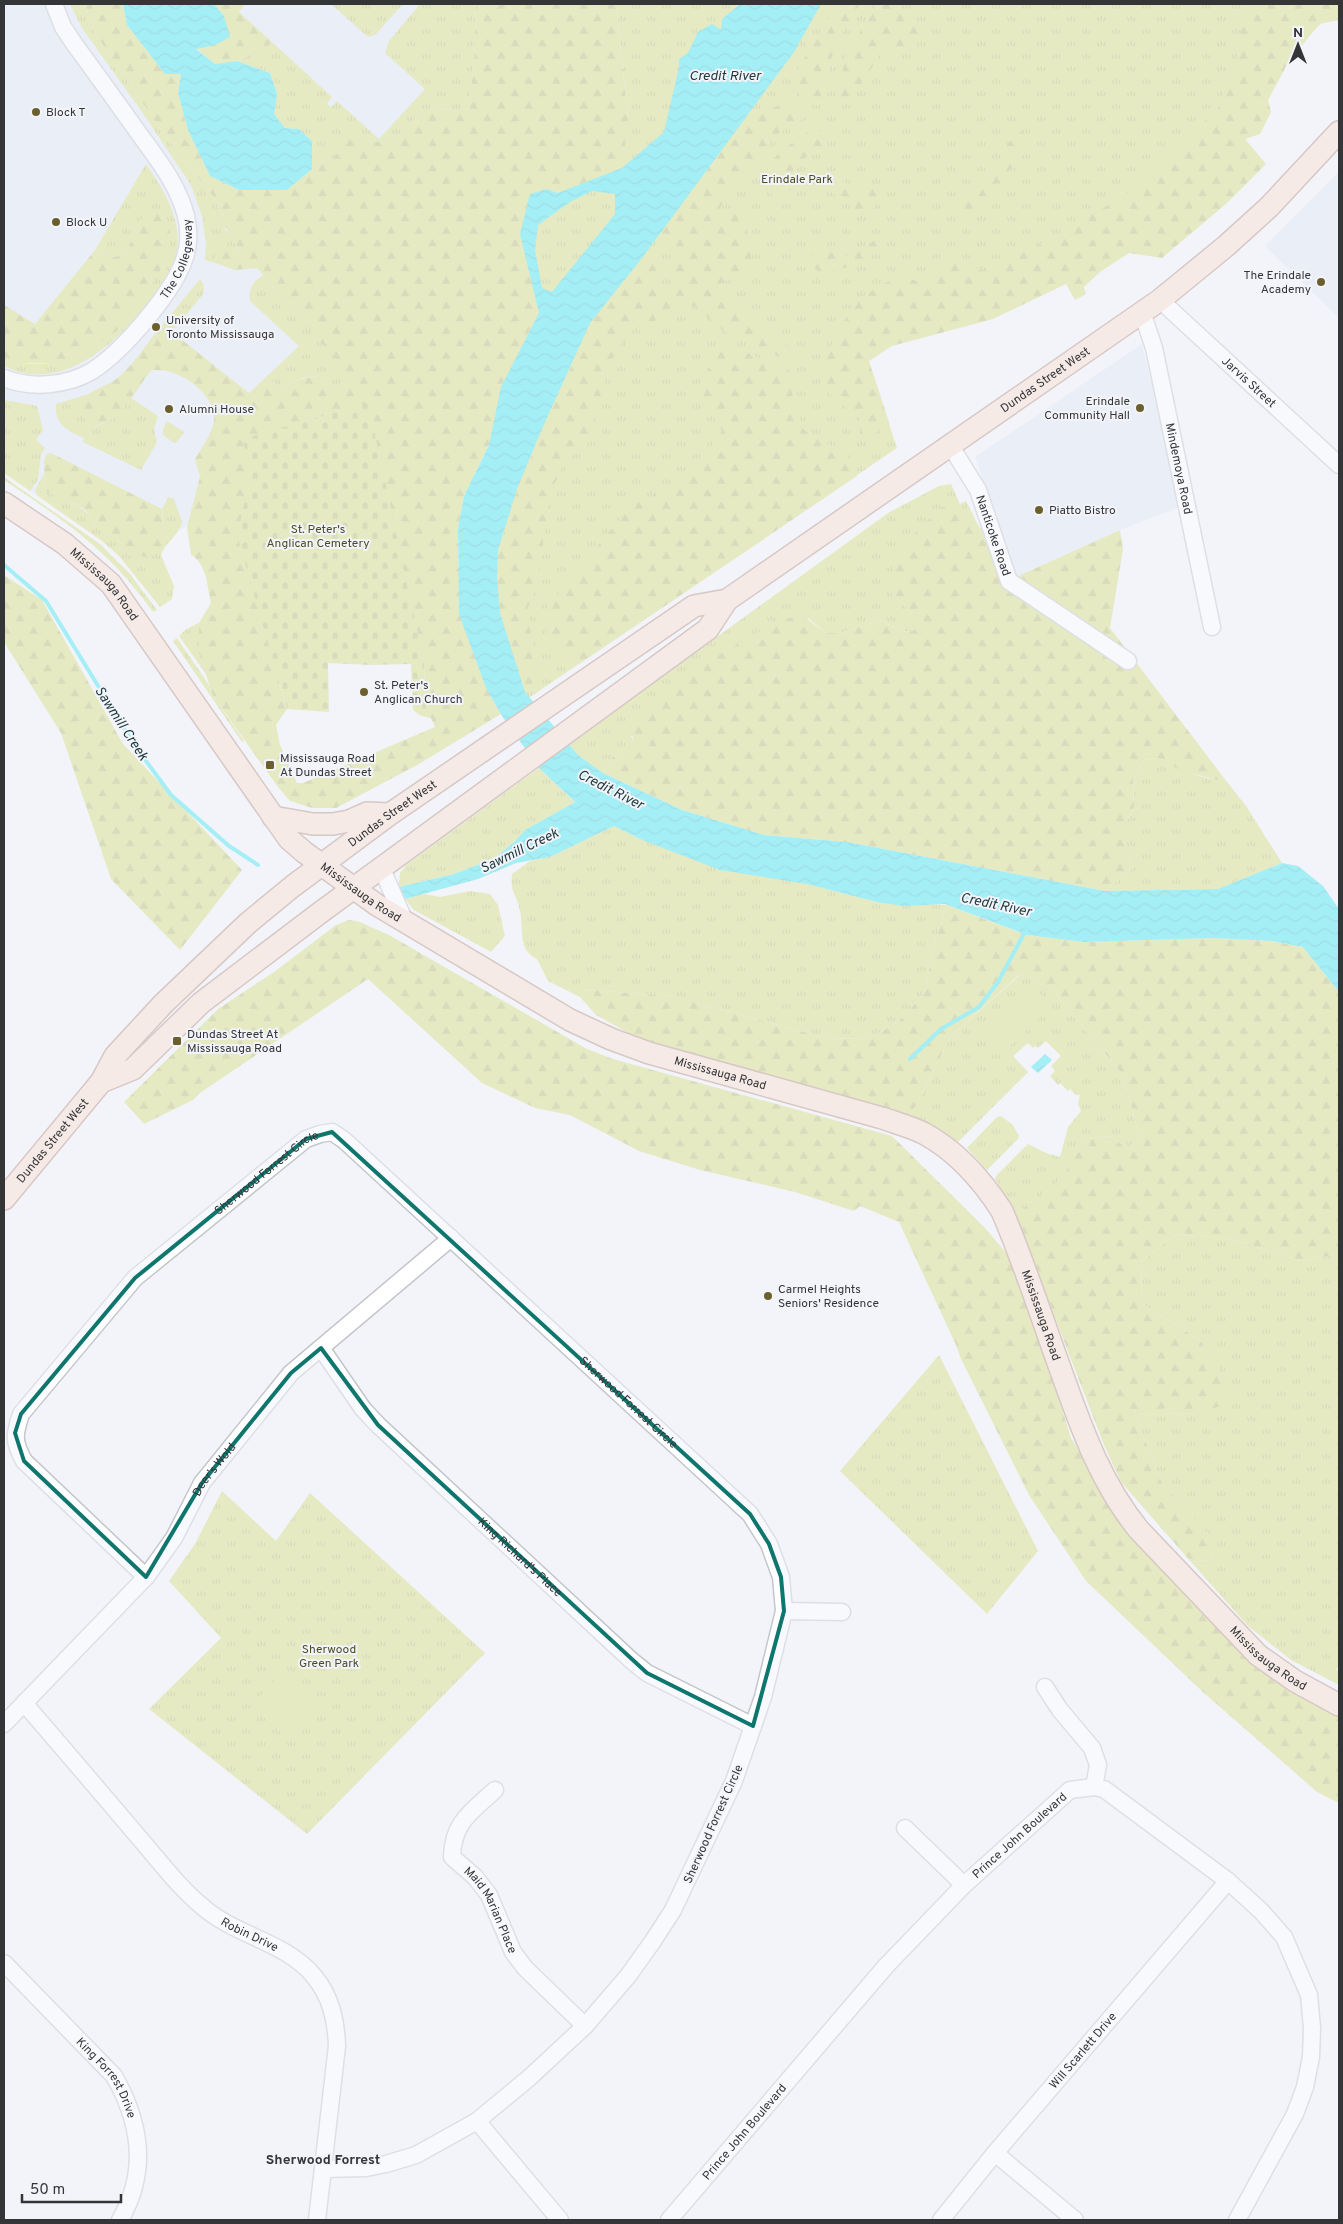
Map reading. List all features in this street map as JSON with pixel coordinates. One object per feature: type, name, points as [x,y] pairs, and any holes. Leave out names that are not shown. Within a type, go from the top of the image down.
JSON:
[{"type":"main road","name":"Dundas Street West","points":[[101,1082],[133,1069],[201,1003],[354,888],[708,629],[727,600],[1160,300],[1226,246],[1268,207],[1339,132]]},
{"type":"main road","name":"Mississauga Road","points":[[4,503],[65,544],[110,584],[126,604],[289,839],[354,888],[405,922],[570,1020],[611,1039],[649,1053],[906,1126],[927,1135],[968,1166],[982,1180],[1002,1211],[1097,1466],[1124,1512],[1258,1655],[1295,1681],[1339,1705]]},
{"type":"main road","name":"Dundas Street West","points":[[4,1199],[101,1082],[114,1056],[163,1004],[248,923],[321,864],[390,814],[694,606],[727,600]]},
{"type":"main road","points":[[273,818],[313,824],[334,824],[349,821],[368,813],[390,814]]},
{"type":"street","name":"The Collegeway","points":[[4,378],[30,384],[46,384],[74,378],[92,371],[131,336],[167,292],[185,258],[188,245],[186,218],[182,201],[175,188],[156,157],[74,44],[63,27],[54,4]]},
{"type":"street","name":"Jarvis Street","points":[[1160,300],[1339,465]]},
{"type":"street","name":"Mindemoya Road","points":[[1142,312],[1154,348],[1212,627]]},
{"type":"street","name":"Nanticoke Road","points":[[950,445],[978,490],[1009,581],[1128,661]]},
{"type":"street","points":[[382,869],[405,922]]},
{"type":"street","name":"Sherwood Forrest Circle","points":[[146,1577],[24,1461],[16,1447],[15,1433],[21,1414],[135,1278],[306,1139],[332,1132],[344,1140],[750,1514],[770,1544],[781,1577],[784,1611],[763,1697],[734,1781],[673,1910],[628,1976],[585,2026],[529,2078],[477,2121],[416,2155],[366,2168],[323,2169]]},
{"type":"street","name":"Deer's Wold","points":[[4,1724],[146,1577],[174,1538],[202,1483],[291,1373],[450,1238]]},
{"type":"street","name":"King Richard's Place","points":[[321,1348],[363,1409],[378,1425],[632,1661],[647,1673],[753,1726]]},
{"type":"street","points":[[784,1611],[842,1612]]},
{"type":"street","points":[[1045,1687],[1060,1710],[1092,1748],[1098,1765],[1094,1787],[1104,1789],[1228,1881],[1261,1911],[1284,1937],[1309,1995],[1312,2028],[1311,2058],[1305,2087],[1295,2114],[1237,2220]]},
{"type":"street","name":"Robin Drive","points":[[24,1702],[186,1892],[219,1920],[296,1958],[315,1977],[324,1990],[334,2014],[337,2046],[317,2220]]},
{"type":"street","name":"Prince John Boulevard","points":[[669,2220],[886,1966],[964,1885],[1070,1790],[1094,1787]]},
{"type":"street","name":"Maid Marian Place","points":[[495,1790],[470,1812],[456,1830],[452,1839],[452,1857],[475,1877],[489,1895],[513,1952],[525,1968],[585,2026]]},
{"type":"street","points":[[905,1828],[964,1885]]},
{"type":"street","name":"Will Scarlett Drive","points":[[941,2220],[1228,1881]]},
{"type":"street","name":"King Forrest Drive","points":[[4,1963],[114,2076],[126,2096],[139,2143],[138,2169],[126,2209],[120,2220]]},
{"type":"street","points":[[477,2121],[560,2220]]},
{"type":"street","points":[[996,2153],[1074,2220]]},
{"type":"highlighted area","points":[[332,1132],[750,1514],[769,1544],[781,1577],[784,1611],[753,1726],[647,1673],[378,1425],[321,1348],[291,1373],[202,1483],[146,1577],[24,1461],[15,1433],[21,1414],[135,1278],[306,1139]]},
{"type":"shaded area","name":"University of Toronto Mississauga","points":[[4,4],[476,4],[474,64],[353,378],[205,515],[157,544],[102,541],[4,473]]},
{"type":"shaded area","name":"The Erindale Academy","points":[[1339,172],[1339,318],[1265,246]]},
{"type":"shaded area","points":[[1142,344],[1180,507],[1120,530],[1014,578],[1008,550],[975,457]]},
{"type":"green space","points":[[70,4],[88,4],[86,8],[95,33],[164,134],[215,199],[224,217],[216,221],[231,235],[238,255],[216,255],[215,263],[205,260],[206,243],[202,216],[191,185],[82,28]]},
{"type":"green space","points":[[88,4],[123,4],[127,25],[165,74],[181,74],[178,93],[188,130],[210,176],[239,190],[287,190],[312,169],[344,150],[344,134],[337,126],[340,120],[363,141],[394,142],[424,109],[468,110],[474,64],[476,4],[616,4],[628,119],[622,168],[558,193],[547,189],[520,234],[539,313],[501,387],[489,445],[464,496],[458,528],[458,565],[486,688],[501,714],[419,764],[336,808],[312,808],[290,801],[213,696],[199,653],[199,623],[211,603],[203,570],[191,555],[187,527],[200,477],[195,459],[208,438],[213,425],[212,407],[207,398],[193,383],[175,373],[152,370],[125,406],[109,421],[100,425],[89,425],[81,407],[86,396],[119,377],[154,335],[172,332],[249,393],[264,379],[274,382],[281,390],[300,379],[319,376],[336,387],[352,378],[257,268],[235,270],[215,263],[216,255],[220,249],[238,254],[227,228],[213,225],[224,216],[215,199],[164,134],[95,33],[86,8]],"holes":[[[361,622],[424,662],[426,710],[413,710],[421,716],[431,718],[435,727],[303,783],[297,783],[280,745],[276,725],[287,709],[279,682]]]},
{"type":"green space","points":[[214,4],[242,4],[244,6],[239,12],[273,43],[237,61],[215,64],[196,48],[215,45],[224,16]]},
{"type":"green space","points":[[331,4],[403,4],[375,35],[368,37]]},
{"type":"green space","points":[[420,4],[476,4],[474,64],[468,110],[424,109],[394,142],[363,141],[337,126],[344,134],[344,150],[312,169],[312,141],[299,129],[285,128],[274,114],[277,94],[270,73],[237,61],[273,43],[332,97],[327,104],[331,107],[337,101],[379,139],[425,89],[385,53],[389,41]]},
{"type":"green space","name":"Erindale Park","points":[[616,4],[1339,4],[1162,194],[862,343],[897,448],[502,716],[489,445],[520,234],[628,119]]},
{"type":"green space","points":[[837,4],[860,4],[834,47],[824,96],[816,106],[788,86]]},
{"type":"green space","points":[[877,4],[898,4],[922,31],[916,47],[883,49],[852,100],[837,96],[846,55]]},
{"type":"green space","points":[[1249,4],[1339,4],[1339,20],[1319,24],[1287,65],[1268,100],[1271,112],[1260,134],[1245,139],[1266,164],[1227,203],[1162,258],[1129,253],[1100,272],[1084,287],[1086,294],[1075,300],[1066,284],[993,319],[892,346],[869,361],[890,425],[875,433],[860,435],[859,418],[824,389],[823,377],[829,350],[835,336],[851,311],[874,290],[901,275],[916,281],[963,259],[981,271],[1042,243],[1126,195],[1218,108],[1239,60],[1239,34]]},
{"type":"green space","points":[[788,101],[807,116],[774,136],[754,171],[727,195],[718,212],[745,214],[752,267],[718,285],[671,244],[663,230],[750,112],[761,114]]},
{"type":"green space","points":[[815,127],[827,138],[822,148],[793,165],[795,188],[775,198],[767,186],[766,176],[769,166],[785,148]]},
{"type":"green space","points":[[1023,130],[1012,167],[968,216],[960,218],[962,202],[977,180],[998,167],[1008,143]]},
{"type":"green space","points":[[146,164],[170,205],[177,228],[177,252],[173,268],[160,289],[132,323],[100,351],[82,362],[64,370],[44,374],[24,373],[4,366],[4,356],[20,362],[35,364],[49,363],[62,359],[76,354],[117,331],[142,218],[125,255],[113,257],[95,250]]},
{"type":"green space","points":[[836,176],[853,187],[863,189],[883,185],[888,192],[873,208],[856,210],[827,189]]},
{"type":"green space","points":[[153,211],[165,214],[170,231],[168,256],[151,287],[117,331],[79,355],[55,363],[19,363],[4,356],[4,305],[35,324],[95,250],[113,257],[125,255],[142,218]]},
{"type":"green space","points":[[877,239],[879,246],[866,259],[853,266],[820,273],[805,260],[827,248],[847,256]]},
{"type":"green space","points":[[651,246],[672,313],[633,330],[609,363],[591,433],[567,457],[549,495],[538,585],[527,609],[538,677],[525,692],[500,613],[497,577],[498,550],[517,489],[590,324]]},
{"type":"green space","points":[[677,259],[801,356],[795,364],[724,331],[693,305],[678,308],[669,265]]},
{"type":"green space","points":[[263,275],[353,378],[336,387],[319,376],[301,378],[281,390],[274,382],[264,379],[299,346],[250,301],[252,286]]},
{"type":"green space","points":[[200,279],[203,283],[204,293],[172,332],[154,335]]},
{"type":"green space","points":[[729,345],[795,373],[792,400],[804,430],[847,455],[857,476],[579,664],[546,647],[547,607],[631,506],[695,475],[722,431],[698,390],[712,364],[709,351]]},
{"type":"green space","points":[[89,394],[82,402],[89,425],[102,424],[113,418],[131,398],[158,416],[154,429],[157,442],[141,470],[83,442],[84,438],[73,433],[60,422],[57,417],[56,404]]},
{"type":"green space","points":[[4,400],[37,406],[43,430],[36,440],[45,448],[41,454],[38,480],[30,491],[4,473]]},
{"type":"green space","name":"St. Peter's Anglican Cemetery","points":[[368,403],[424,662],[426,710],[413,710],[411,664],[328,663],[329,712],[287,709],[237,535],[250,479],[243,439]]},
{"type":"green space","points":[[167,421],[184,432],[177,442],[174,443],[163,435],[163,429]]},
{"type":"green space","points":[[51,453],[162,509],[166,538],[162,548],[148,558],[123,550],[117,536],[97,529],[90,516],[81,507],[45,490],[44,460],[47,454]]},
{"type":"green space","points":[[44,474],[45,490],[78,506],[91,516],[93,525],[104,533],[117,536],[119,542],[165,532],[162,509],[168,497],[174,499],[182,522],[161,555],[174,586],[172,599],[160,607],[119,556],[102,541],[38,496],[35,490]]},
{"type":"green space","points":[[4,477],[100,544],[130,574],[157,610],[153,612],[120,571],[85,538],[4,480]]},
{"type":"green space","points":[[951,484],[960,504],[966,501],[980,529],[966,512],[891,592],[912,614],[915,619],[916,630],[902,631],[881,620],[841,633],[826,633],[808,618],[631,736],[637,747],[638,755],[625,754],[612,757],[603,773],[578,755],[569,744],[888,513],[939,486]]},
{"type":"green space","points":[[942,507],[966,512],[981,529],[1001,581],[1014,578],[1120,530],[1123,549],[1110,628],[1224,778],[1218,780],[1181,771],[1159,758],[1144,760],[1133,778],[1134,807],[1127,821],[1127,852],[1132,868],[1105,891],[847,842],[764,835],[682,810],[603,773],[612,757],[638,754],[629,725],[636,715],[715,657],[778,621],[802,615],[826,633],[841,633],[881,620],[901,631],[915,630],[916,624],[912,614],[891,592],[892,578],[895,566],[906,544]]},
{"type":"green space","points":[[4,575],[42,600],[123,744],[242,870],[180,950],[111,879],[61,733],[4,642]]},
{"type":"green space","points":[[200,622],[199,653],[206,674],[179,636],[185,630]]},
{"type":"green space","points":[[177,638],[244,741],[242,742],[173,641]]},
{"type":"green space","points":[[1159,758],[1182,770],[1200,776],[1216,779],[1224,778],[1246,806],[1282,863],[1218,889],[1105,891],[1132,868],[1127,852],[1127,821],[1134,807],[1133,778],[1144,760]]},
{"type":"green space","points":[[539,768],[575,802],[525,830],[495,858],[454,874],[399,887],[400,873],[406,865]]},
{"type":"green space","points":[[614,826],[640,839],[877,902],[947,905],[932,951],[925,993],[898,1022],[869,1039],[826,1038],[675,997],[584,989],[580,997],[548,981],[537,959],[526,950],[524,945],[519,905],[512,886],[512,874],[530,861],[550,857]]},
{"type":"green space","points":[[470,891],[490,894],[498,905],[505,936],[491,952],[414,910],[405,899],[424,894],[440,897]]},
{"type":"green space","points":[[947,905],[1027,935],[1084,942],[1213,938],[1272,941],[1303,947],[1339,992],[1339,1254],[1301,1261],[1231,1239],[1176,1234],[1141,1262],[1142,1304],[1200,1340],[1225,1378],[1227,1404],[1198,1413],[1135,1415],[1163,1485],[1216,1542],[1211,1560],[1191,1562],[1121,1482],[1104,1445],[1015,1214],[1061,1179],[1086,1139],[1111,1136],[1127,1149],[1140,1137],[1122,1074],[1052,989],[1019,975],[951,1036],[910,1117],[638,1038],[596,1015],[580,997],[583,989],[675,997],[826,1038],[869,1039],[898,1022],[925,993],[932,951]]},
{"type":"green space","points":[[349,920],[360,922],[389,935],[587,1049],[613,1059],[892,1136],[985,1228],[1019,1268],[1071,1438],[1128,1530],[1339,1711],[1339,1803],[1317,1792],[1204,1693],[1086,1581],[1029,1495],[961,1359],[899,1222],[860,1206],[854,1211],[795,1192],[700,1170],[639,1151],[570,1115],[535,1108],[482,1083],[368,979],[200,1093],[193,1100],[144,1124],[124,1102],[218,1009],[274,972],[336,925]]},
{"type":"green space","points":[[1020,975],[1052,989],[1122,1074],[1140,1137],[1127,1149],[1111,1136],[1086,1139],[1062,1179],[1015,1214],[995,1179],[997,1175],[1028,1144],[1046,1153],[1060,1157],[1068,1127],[1081,1111],[1078,1104],[1080,1095],[1076,1095],[1070,1089],[1068,1091],[1060,1083],[1058,1085],[1050,1076],[1055,1071],[1051,1066],[1061,1056],[1046,1041],[1038,1048],[1035,1046],[1033,1048],[1028,1043],[1013,1056],[1028,1072],[958,1142],[932,1126],[910,1117],[951,1036]]},
{"type":"green space","points":[[1030,983],[1052,1006],[1006,1050],[984,1027]]},
{"type":"green space","points":[[1001,1116],[1013,1125],[1019,1136],[987,1170],[967,1148],[997,1117]]},
{"type":"green space","points":[[1176,1234],[1231,1239],[1301,1261],[1339,1254],[1339,1667],[1336,1669],[1339,1672],[1339,1685],[1291,1660],[1248,1626],[1191,1562],[1211,1560],[1215,1542],[1163,1485],[1135,1415],[1198,1413],[1200,1340],[1142,1304],[1141,1262]]},
{"type":"green space","points":[[939,1355],[1038,1551],[987,1614],[840,1471]]},
{"type":"green space","name":"Sherwood Green Park","points":[[222,1491],[276,1541],[310,1493],[485,1653],[307,1834],[149,1709],[221,1638],[169,1581],[195,1544]]},
{"type":"green space","points":[[285,1668],[320,1699],[305,1715],[270,1684]]},
{"type":"green space","points":[[266,1690],[301,1721],[286,1737],[251,1706]]},
{"type":"water","points":[[123,4],[214,4],[224,16],[230,37],[215,45],[196,49],[215,64],[237,61],[270,73],[277,94],[274,114],[285,128],[299,129],[312,141],[312,169],[287,190],[239,190],[210,176],[188,130],[178,93],[181,74],[165,74],[127,25]]},
{"type":"water","name":"Credit River","points":[[740,4],[821,4],[794,52],[642,258],[590,323],[541,431],[517,489],[498,550],[497,577],[500,613],[525,692],[578,755],[603,773],[682,810],[764,835],[847,842],[1105,891],[1218,889],[1282,863],[1298,866],[1323,886],[1339,909],[1339,992],[1303,947],[1272,941],[1213,938],[1084,942],[1027,935],[945,904],[904,906],[877,902],[807,884],[720,870],[640,839],[614,826],[550,857],[516,863],[478,879],[405,899],[399,887],[454,874],[495,858],[525,830],[575,802],[539,768],[502,716],[486,688],[459,614],[458,528],[464,496],[489,445],[501,387],[539,313],[520,234],[530,194],[547,189],[558,193],[622,168],[664,132],[679,67],[679,59],[688,53],[698,32],[712,24],[721,30],[722,19]],"holes":[[[592,191],[615,194],[615,214],[552,292],[542,288],[535,250],[538,225],[570,202]]]},
{"type":"water","points":[[1045,1054],[1052,1060],[1038,1073],[1031,1067]]},
{"type":"waterway","name":"Sawmill Creek","points":[[4,565],[46,601],[135,746],[171,795],[229,846],[258,865]]},
{"type":"waterway","points":[[910,1059],[941,1029],[979,1007],[998,982],[1026,930]]},
{"type":"place","name":"Block T","points":[[36,112]]},
{"type":"place","name":"Block U","points":[[56,222]]},
{"type":"place","name":"The Erindale Academy","points":[[1321,282]]},
{"type":"place","name":"University of Toronto Mississauga","points":[[156,327]]},
{"type":"place","name":"Erindale Community Hall","points":[[1140,408]]},
{"type":"place","name":"Alumni House","points":[[169,409]]},
{"type":"place","name":"Piatto Bistro","points":[[1039,510]]},
{"type":"place","name":"St. Peter's Anglican Church","points":[[364,692]]},
{"type":"place","name":"Mississauga Road At Dundas Street","points":[[270,765]]},
{"type":"place","name":"Dundas Street At Mississauga Road","points":[[177,1041]]},
{"type":"place","name":"Carmel Heights Seniors' Residence","points":[[768,1296]]},
{"type":"district","name":"Sherwood Forrest","points":[[323,2159]]}]
